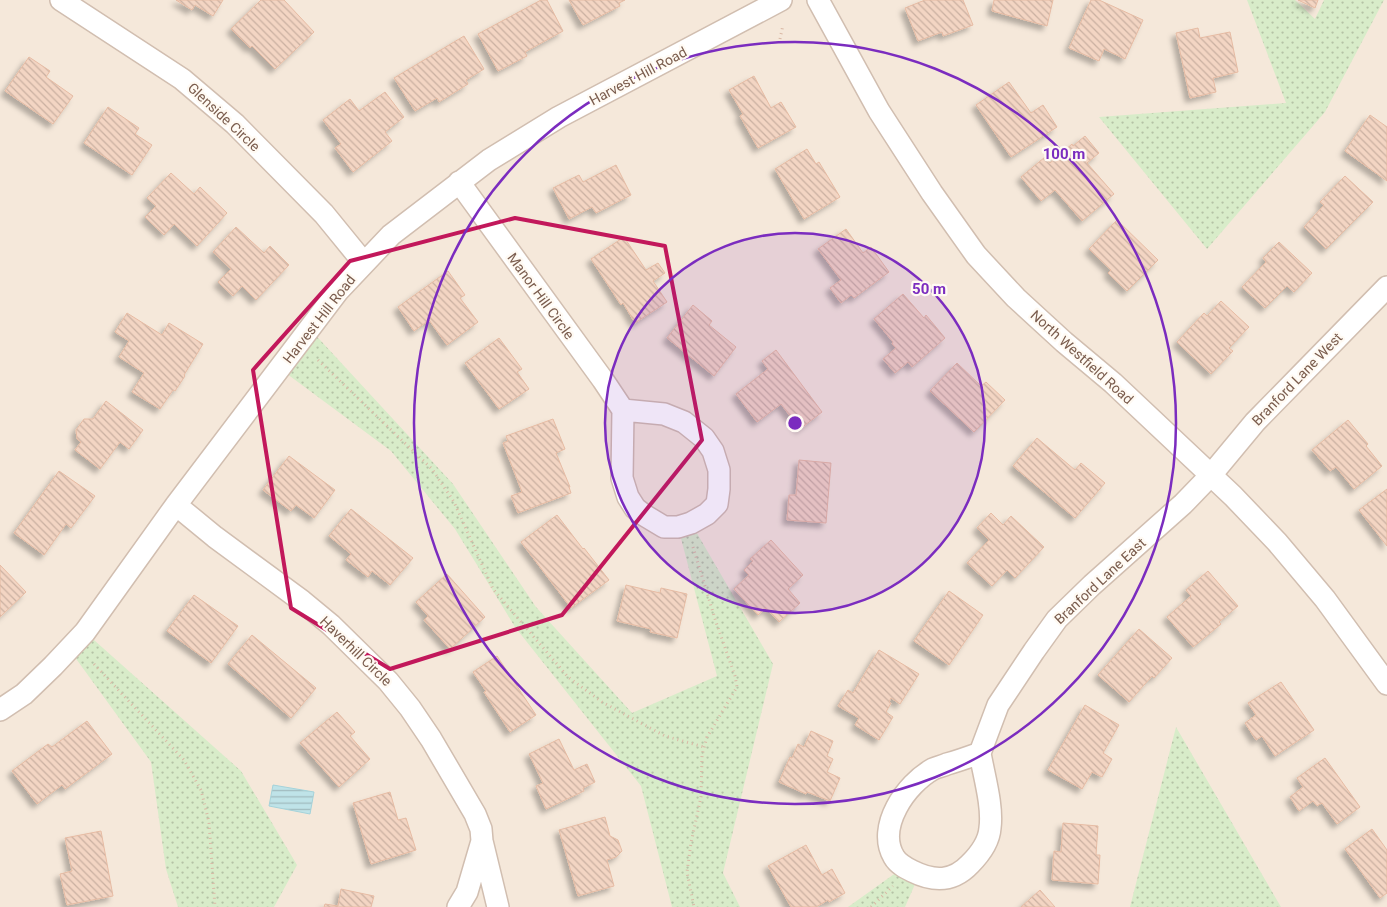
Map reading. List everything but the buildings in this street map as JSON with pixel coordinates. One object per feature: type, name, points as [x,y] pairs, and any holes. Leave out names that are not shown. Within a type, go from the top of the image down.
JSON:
[{"type":"street","name":"Glenside Circle","points":[[61,0],[182,79],[242,131],[324,214],[364,262]]},
{"type":"street","name":"Harvest Hill Road","points":[[0,710],[30,688],[85,632],[176,505],[338,291],[391,235],[489,160],[559,117],[781,0]]},
{"type":"street","name":"North Westfield Road","points":[[818,0],[879,111],[932,193],[976,255],[1016,298],[1113,383],[1233,496],[1277,542],[1325,599],[1387,684]]},
{"type":"street","name":"Manor Hill Circle","points":[[459,182],[623,410]]},
{"type":"street","name":"Branford Lane West","points":[[1212,475],[1255,422],[1387,287]]},
{"type":"street","points":[[623,410],[664,414],[684,422],[704,438],[713,451],[719,470],[717,504],[707,514],[686,524],[678,527],[664,527],[635,508],[628,497],[622,478],[623,410]]},
{"type":"street","name":"Branford Lane East","points":[[980,753],[998,705],[1057,620],[1092,585],[1171,516],[1212,475]]},
{"type":"street","name":"Haverhill Circle","points":[[176,505],[331,625],[388,681],[410,708],[431,739],[475,814],[481,829],[482,841],[498,907]]},
{"type":"street","points":[[980,753],[991,816],[990,831],[984,847],[963,872],[946,878],[936,880],[910,870],[895,858],[889,843],[890,824],[899,803],[910,787],[933,769],[980,753]]},
{"type":"street","name":"Haverhill Circle","points":[[458,907],[467,892],[482,841]]},
{"type":"path","points":[[780,39],[783,22]]},
{"type":"path","points":[[318,360],[432,469],[454,502],[493,590],[568,678],[602,702],[665,736],[704,748]]},
{"type":"path","points":[[686,524],[716,622],[736,676],[737,687],[707,738],[702,755],[701,797],[687,872],[694,907]]},
{"type":"path","points":[[94,664],[184,760],[201,790],[209,822],[215,907]]},
{"type":"path","points":[[870,907],[910,870]]},
{"type":"highlighted area","points":[[515,218],[665,246],[702,440],[562,615],[390,669],[291,608],[253,370],[350,261]]},
{"type":"shaded area","points":[[0,0],[1387,0],[1387,907],[0,907]]},
{"type":"green space","points":[[1247,0],[1295,0],[1315,19],[1324,0],[1384,0],[1325,112],[1207,249],[1099,117],[1286,103]]},
{"type":"green space","points":[[309,328],[453,484],[536,607],[632,713],[717,676],[678,527],[691,523],[773,664],[723,873],[740,907],[672,907],[641,786],[515,627],[455,529],[391,451],[279,368]]},
{"type":"green space","points":[[85,632],[241,771],[297,865],[274,907],[178,907],[166,869],[151,762],[69,649]]},
{"type":"green space","points":[[1176,727],[1281,907],[1130,907]]},
{"type":"green space","points":[[904,867],[919,875],[905,907],[848,907]]},
{"type":"water","points":[[273,785],[314,792],[310,814],[269,806]]}]
